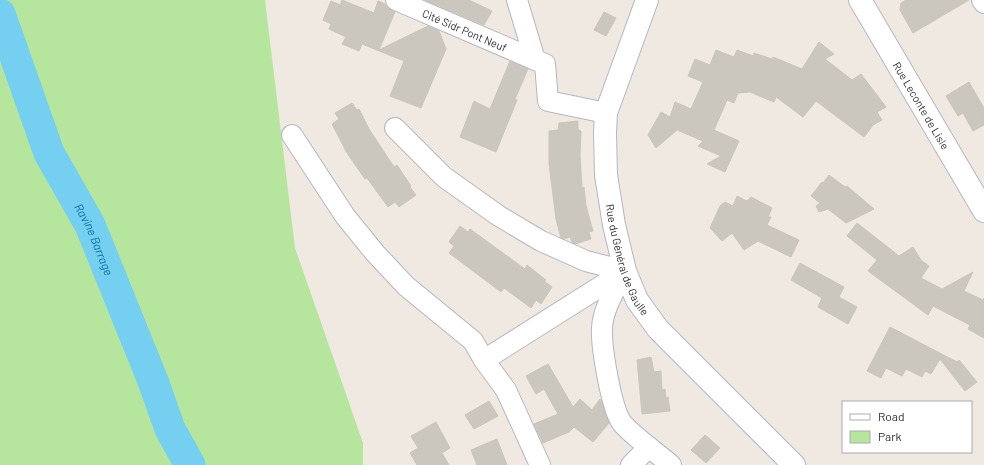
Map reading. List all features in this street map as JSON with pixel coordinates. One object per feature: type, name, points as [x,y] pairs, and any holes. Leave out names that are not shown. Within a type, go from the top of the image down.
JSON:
[{"type":"main road","name":"Rue du Général de Gaulle","points":[[646,0],[606,113],[606,175],[614,225],[625,271],[637,300],[658,329],[794,465]]},
{"type":"main road","name":"Rue Leconte de Lisle","points":[[866,2],[984,211]]},
{"type":"street","name":"Cité Sidr Pont Neuf","points":[[396,0],[545,64],[548,101],[606,113]]},
{"type":"street","name":"Cité Sidr Pont Neuf","points":[[517,0],[535,60]]},
{"type":"street","points":[[395,128],[444,178],[499,216],[541,241],[586,261],[625,271]]},
{"type":"street","points":[[292,135],[345,216],[375,254],[406,286],[473,341],[484,360],[506,390],[540,465]]},
{"type":"street","points":[[484,360],[625,271]]},
{"type":"street","points":[[625,271],[607,307],[602,327],[603,347],[614,408],[622,422],[671,465]]},
{"type":"street","points":[[631,465],[649,447]]},
{"type":"green space","points":[[0,0],[265,0],[295,248],[363,443],[363,465],[0,465]]},
{"type":"building","points":[[342,0],[374,13],[378,1],[385,4],[395,12],[379,50],[428,26],[439,31],[446,49],[421,108],[390,96],[404,61],[362,44],[359,51],[342,44],[346,37],[329,29],[331,24],[323,20],[331,1],[340,5]]},
{"type":"building","points":[[425,0],[469,0],[492,11],[484,25]]},
{"type":"building","points":[[906,0],[969,0],[913,33],[900,10],[901,3]]},
{"type":"building","points":[[604,12],[616,18],[606,36],[594,30]]},
{"type":"building","points":[[819,42],[834,54],[825,59],[852,80],[861,74],[886,107],[877,112],[882,120],[873,125],[864,137],[816,101],[803,117],[776,97],[774,102],[750,92],[738,93],[734,103],[727,100],[714,130],[739,141],[725,172],[707,164],[721,156],[698,146],[703,141],[677,130],[656,148],[648,135],[661,112],[670,117],[675,102],[691,109],[703,82],[688,76],[695,59],[710,65],[716,50],[734,57],[737,50],[753,56],[754,53],[772,59],[773,57],[802,69]]},
{"type":"building","points":[[510,61],[528,69],[515,99],[517,100],[496,152],[460,137],[474,101],[490,109]]},
{"type":"building","points":[[969,82],[984,108],[984,125],[973,131],[963,113],[958,116],[946,96]]},
{"type":"building","points":[[352,103],[357,110],[359,109],[369,129],[394,167],[397,165],[416,195],[399,207],[395,202],[388,207],[367,178],[365,179],[347,153],[332,124],[339,119],[335,113]]},
{"type":"building","points":[[578,121],[578,130],[581,131],[580,155],[582,188],[584,187],[586,206],[593,231],[589,232],[591,239],[575,244],[572,242],[570,237],[564,239],[561,238],[556,219],[549,164],[549,131],[558,130],[559,123]]},
{"type":"building","points":[[829,175],[845,187],[847,186],[874,209],[846,223],[828,209],[819,212],[816,206],[820,203],[811,196]]},
{"type":"building","points":[[737,196],[747,201],[751,197],[772,208],[768,217],[771,217],[767,225],[799,240],[791,257],[758,241],[744,250],[732,233],[722,241],[710,228],[720,206],[725,202],[733,206]]},
{"type":"building","points":[[857,223],[899,256],[913,247],[921,260],[929,266],[921,278],[942,289],[973,272],[964,291],[983,300],[984,298],[984,338],[968,329],[970,325],[933,306],[928,315],[868,271],[877,260],[847,236]]},
{"type":"building","points":[[460,226],[468,232],[470,229],[525,269],[527,265],[546,280],[544,281],[552,287],[541,304],[536,300],[531,308],[504,288],[501,292],[449,253],[454,246],[449,242]]},
{"type":"building","points":[[800,263],[844,287],[839,297],[857,307],[848,324],[818,307],[822,298],[791,280]]},
{"type":"building","points":[[890,327],[957,362],[959,360],[977,382],[965,391],[940,359],[931,374],[925,371],[922,377],[906,369],[902,376],[886,368],[881,378],[867,371]]},
{"type":"building","points":[[651,357],[654,372],[661,371],[662,390],[665,389],[670,411],[642,414],[637,360]]},
{"type":"building","points":[[548,364],[573,407],[580,399],[592,410],[600,399],[601,400],[609,423],[593,442],[574,427],[569,432],[543,443],[534,424],[558,414],[544,389],[536,394],[526,376]]},
{"type":"building","points":[[489,401],[498,416],[474,429],[465,415]]},
{"type":"building","points":[[436,422],[450,448],[442,453],[449,465],[417,465],[410,453],[418,448],[411,436]]},
{"type":"building","points":[[705,435],[720,448],[706,463],[691,450]]},
{"type":"building","points":[[497,439],[507,465],[477,465],[471,450]]},
{"type":"waterway","name":"Ravine Barrage","points":[[0,14],[49,153],[90,225],[153,381],[170,429],[190,465]]}]
